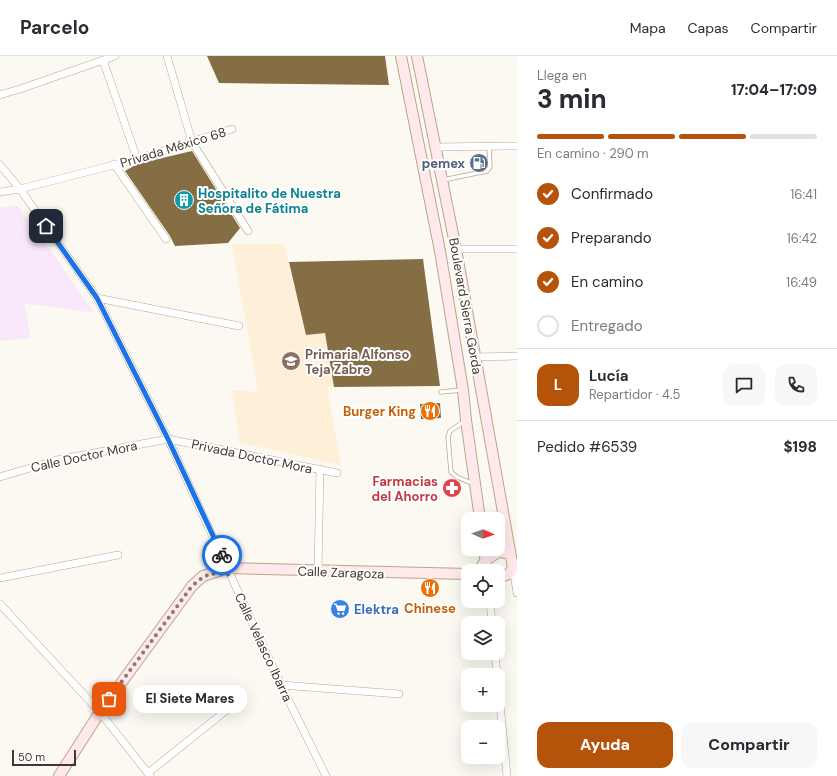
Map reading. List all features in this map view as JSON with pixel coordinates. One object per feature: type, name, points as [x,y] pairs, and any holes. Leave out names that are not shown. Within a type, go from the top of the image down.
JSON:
[{"type":"main road","name":"Boulevard Sierra Gorda","points":[[401,56],[440,251],[463,390],[479,512]]},
{"type":"main road","name":"Boulevard Sierra Gorda","points":[[417,56],[476,357],[500,512]]},
{"type":"main road","points":[[463,390],[480,386]]},
{"type":"main road","name":"Boulevard Sierra Gorda","points":[[505,537],[513,568]]},
{"type":"main road","points":[[483,564],[486,560],[498,552],[507,553],[511,556]]},
{"type":"main road","points":[[485,556],[486,564]]},
{"type":"main road","points":[[505,575],[509,574],[513,568]]},
{"type":"main road","name":"Calle Zaragoza","points":[[229,571],[461,581]]},
{"type":"main road","name":"Calle Zaragoza","points":[[59,776],[100,712],[192,586],[203,576],[229,571],[461,574]]},
{"type":"street","points":[[0,94],[20,89],[115,56]]},
{"type":"street","points":[[167,56],[192,142],[248,231]]},
{"type":"street","points":[[103,60],[137,159]]},
{"type":"street","name":"Privada México 68","points":[[0,192],[20,189],[137,159],[232,129]]},
{"type":"street","points":[[436,147],[517,146]]},
{"type":"street","name":"Privada México 68","points":[[114,164],[166,239]]},
{"type":"street","name":"Calle Velasco Ibarra","points":[[0,165],[20,189],[97,298],[168,439],[281,685],[326,776]]},
{"type":"street","points":[[456,249],[517,249]]},
{"type":"street","points":[[97,298],[239,326]]},
{"type":"street","points":[[476,357],[517,356]]},
{"type":"street","name":"Privada Doctor Mora","points":[[168,439],[337,472]]},
{"type":"street","name":"Calle Doctor Mora","points":[[0,477],[57,460],[168,439]]},
{"type":"street","points":[[318,571],[320,469]]},
{"type":"street","points":[[0,578],[118,555]]},
{"type":"street","points":[[513,568],[517,593]]},
{"type":"street","points":[[0,604],[100,712],[149,775],[238,701]]},
{"type":"street","points":[[281,685],[399,694]]},
{"type":"street","points":[[500,712],[506,776]]},
{"type":"lane","points":[[442,180],[487,171],[490,168],[489,146]]},
{"type":"lane","points":[[441,392],[463,390]]},
{"type":"lane","points":[[466,420],[450,431],[448,437],[451,472],[457,477],[475,484]]},
{"type":"shaded area","points":[[17,205],[94,313],[24,303],[31,338],[0,341],[0,208]]},
{"type":"shaded area","name":"Primaria Alfonso Teja Zabre","points":[[232,244],[284,244],[306,335],[325,333],[334,387],[327,387],[341,465],[240,443],[232,390],[258,392]]},
{"type":"building","points":[[207,56],[385,56],[389,85],[219,83]]},
{"type":"building","name":"Hospitalito de Nuestra Señora de Fátima","points":[[192,151],[240,228],[228,243],[175,246],[170,236],[125,171],[137,164]]},
{"type":"building","points":[[423,259],[440,386],[334,387],[325,333],[306,335],[289,262]]},
{"type":"building","name":"Burger King","points":[[440,403],[441,418],[421,419],[420,404]]},
{"type":"way so far","points":[[109,699],[192,586],[203,576],[215,573],[231,575],[222,555]]},
{"type":"place","name":"pemex","points":[[479,163]]},
{"type":"place","name":"Hospitalito de Nuestra Señora de Fátima","points":[[184,200]]},
{"type":"place","name":"Primaria Alfonso Teja Zabre","points":[[291,361]]},
{"type":"place","name":"Burger King","points":[[430,411]]},
{"type":"place","name":"Farmacias del Ahorro","points":[[452,488]]},
{"type":"place","name":"Chinese","points":[[430,588]]},
{"type":"place","name":"Elektra","points":[[340,609]]},
{"type":"place","name":"El Siete Mares","points":[[109,699]]},
{"type":"route","points":[[46,226],[97,298],[168,439],[222,555]]}]
